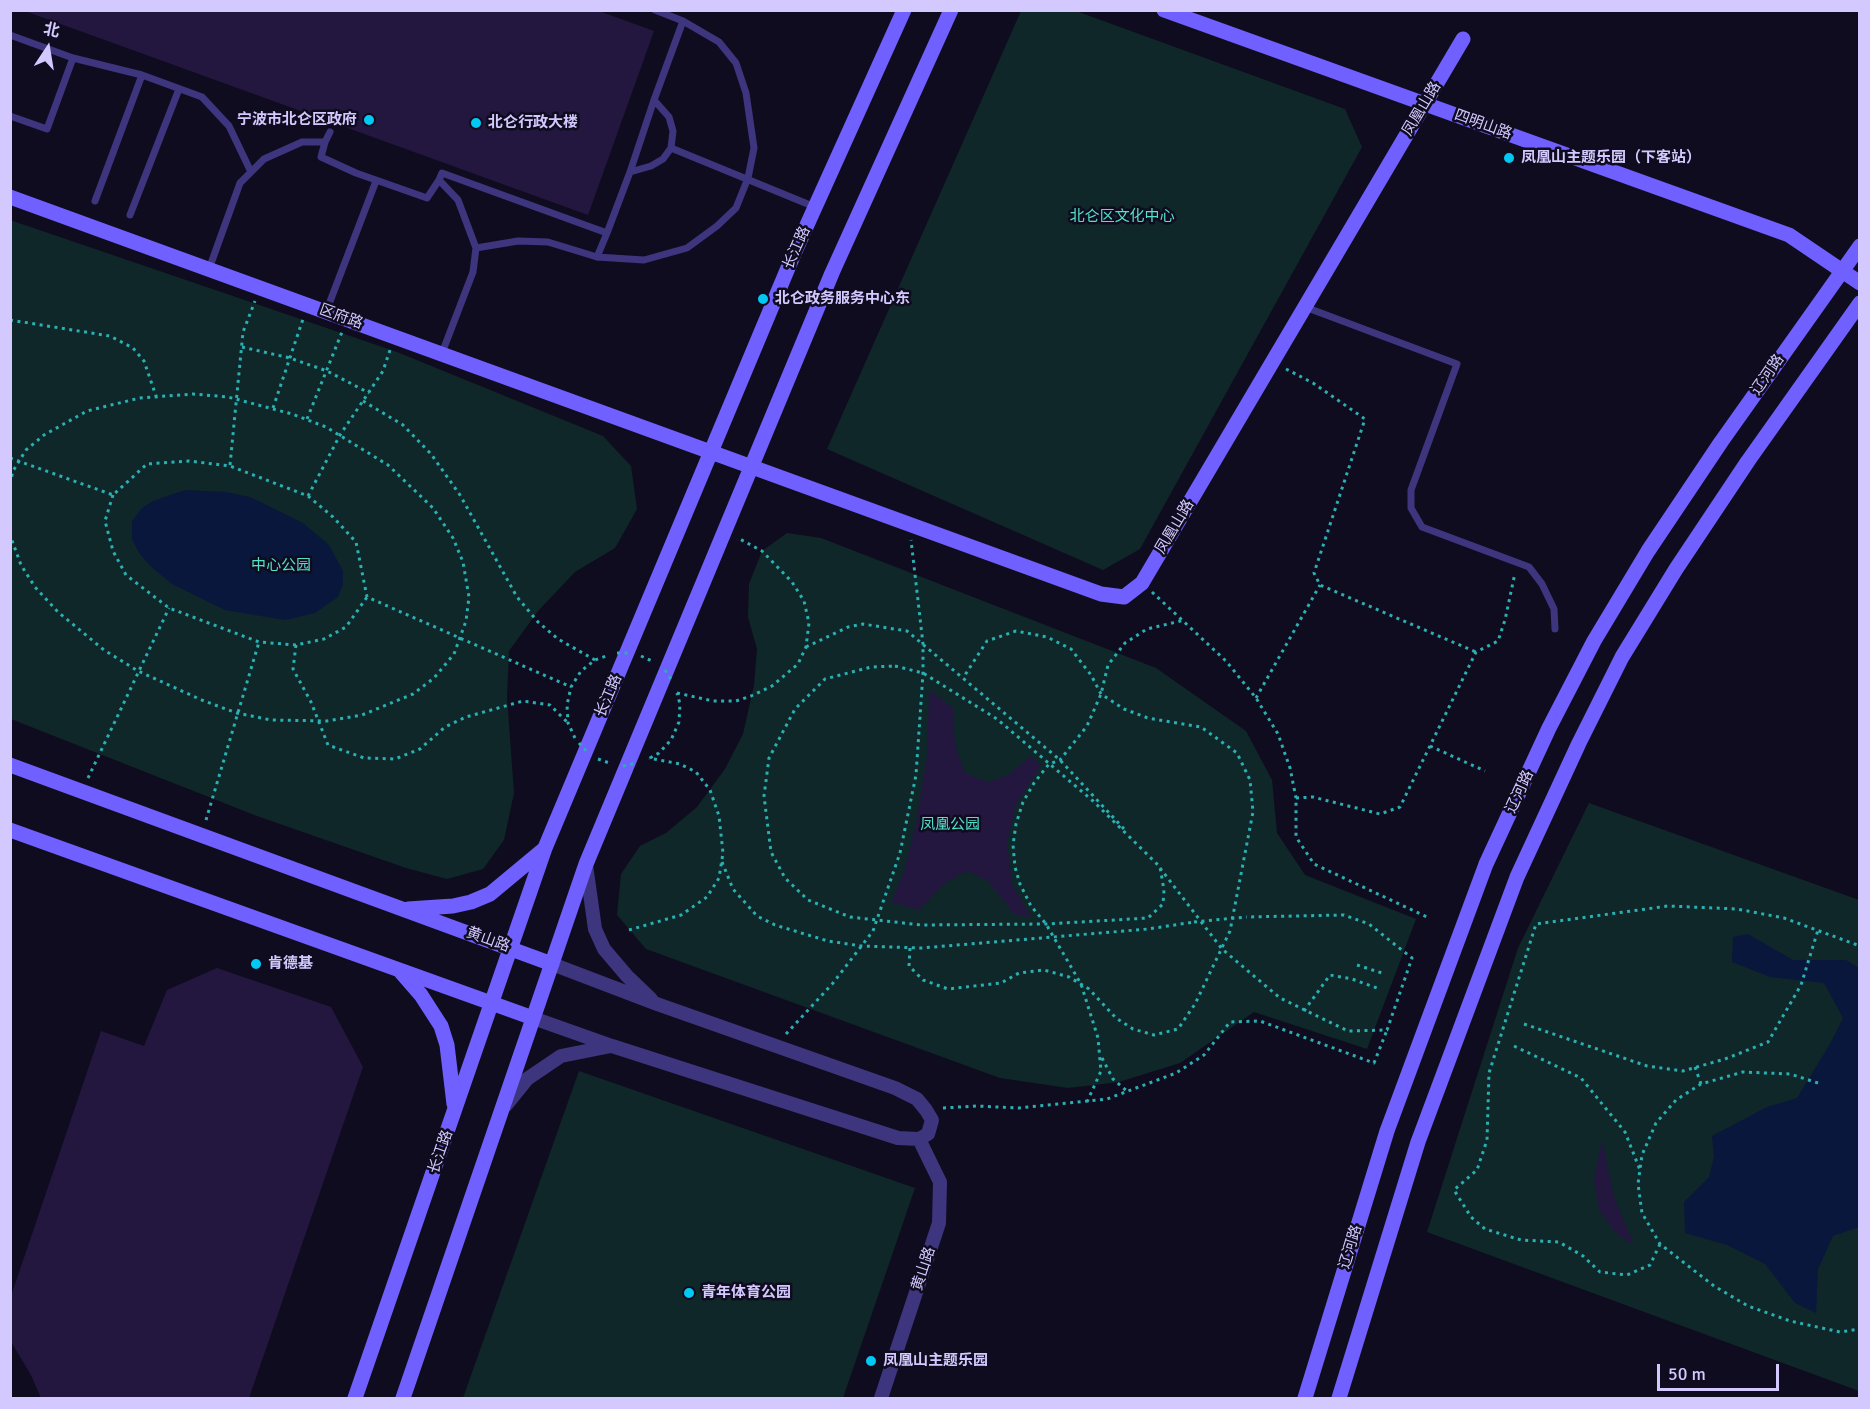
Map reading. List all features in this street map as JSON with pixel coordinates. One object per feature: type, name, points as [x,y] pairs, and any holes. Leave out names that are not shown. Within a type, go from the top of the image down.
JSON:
[{"type":"main road","name":"长江路","points":[[355,1398],[545,848],[815,207],[904,10]]},
{"type":"main road","points":[[403,1398],[586,864],[832,273],[951,10]]},
{"type":"main road","name":"四明山路","points":[[1164,10],[1789,235],[1860,283]]},
{"type":"main road","name":"凤凰山路","points":[[1142,583],[1463,39]]},
{"type":"main road","name":"区府路","points":[[10,196],[711,452]]},
{"type":"main road","name":"辽河路","points":[[1305,1398],[1387,1131],[1486,864],[1549,728],[1594,641],[1648,551],[1721,442],[1860,246]]},
{"type":"main road","points":[[1340,1398],[1418,1142],[1517,877],[1579,743],[1622,657],[1676,568],[1860,303]]},
{"type":"main road","points":[[711,452],[1101,594],[1124,597],[1142,583]]},
{"type":"main road","name":"黄山路","points":[[10,765],[552,964]]},
{"type":"main road","points":[[10,830],[533,1018]]},
{"type":"main road","points":[[400,909],[453,906],[471,902],[490,894],[545,848]]},
{"type":"main road","points":[[399,969],[421,994],[441,1026],[450,1064],[454,1112]]},
{"type":"street","points":[[586,864],[595,929],[603,949],[657,1004]]},
{"type":"street","name":"黄山路","points":[[552,964],[657,1004],[895,1088],[917,1099],[926,1110]]},
{"type":"street","points":[[533,1018],[612,1046],[898,1138],[919,1139],[928,1134],[932,1120],[926,1110]]},
{"type":"street","points":[[500,1114],[527,1079],[561,1056],[612,1046]]},
{"type":"street","name":"黄山路","points":[[881,1398],[939,1223],[940,1182],[919,1139]]},
{"type":"lane","points":[[476,248],[518,241],[548,242],[597,257],[644,260],[687,248],[717,226],[736,207],[748,178],[754,148],[752,121],[736,63],[719,42],[683,21],[655,10]]},
{"type":"lane","points":[[597,257],[630,172],[683,21]]},
{"type":"lane","points":[[10,35],[73,58],[142,75],[202,97],[229,126],[251,172]]},
{"type":"lane","points":[[10,116],[47,129],[73,58]]},
{"type":"lane","points":[[94,201],[142,75]]},
{"type":"lane","points":[[130,215],[179,88]]},
{"type":"lane","points":[[630,172],[663,159],[671,148],[673,131],[669,117],[654,100]]},
{"type":"lane","points":[[330,132],[321,158],[376,181],[427,198],[442,173],[607,233]]},
{"type":"lane","points":[[209,269],[240,183],[264,159],[302,142],[325,142]]},
{"type":"lane","points":[[671,148],[815,207]]},
{"type":"lane","points":[[439,180],[458,200],[476,248],[473,272],[442,354]]},
{"type":"lane","points":[[326,312],[376,181]]},
{"type":"lane","points":[[1305,307],[1458,364],[1411,490],[1411,508],[1422,527],[1529,567],[1542,584],[1554,609],[1555,629]]},
{"type":"path","points":[[230,466],[243,332],[259,288]]},
{"type":"path","points":[[273,408],[308,305]]},
{"type":"path","points":[[307,419],[347,319]]},
{"type":"path","points":[[10,320],[75,328],[118,340],[133,348],[144,361],[156,396]]},
{"type":"path","points":[[308,496],[340,435],[383,371],[395,337]]},
{"type":"path","points":[[242,347],[290,358],[327,371],[369,393]]},
{"type":"path","points":[[1272,362],[1313,383],[1365,419],[1314,573],[1320,585],[1476,652]]},
{"type":"path","points":[[10,484],[13,471],[26,450],[44,435],[87,411],[156,396],[193,394],[237,399],[273,408],[307,419],[340,435],[388,465],[433,508],[453,538],[463,562],[469,597],[466,621],[454,654],[434,678],[413,694],[362,715],[318,721],[271,720],[237,713],[204,701],[138,671],[104,650],[58,612],[35,587],[21,565],[10,535]]},
{"type":"path","points":[[363,400],[403,425],[431,454],[460,495],[517,597],[538,622],[558,639],[595,660]]},
{"type":"path","points":[[10,458],[114,495]]},
{"type":"path","points":[[189,460],[230,466],[308,496],[333,517],[356,542],[366,597],[346,627],[324,639],[296,645],[260,642],[169,608],[126,575],[113,552],[105,521],[114,495],[147,464],[189,460]]},
{"type":"path","points":[[775,1046],[833,983],[878,920],[900,853],[916,775],[924,644],[909,524]]},
{"type":"path","points":[[677,693],[713,701],[736,701],[751,696],[772,686],[798,664],[806,648],[809,623],[804,601],[792,582],[762,551],[725,531]]},
{"type":"path","points":[[1296,798],[1313,797],[1380,814],[1400,807],[1476,652],[1498,641],[1505,620],[1517,562]]},
{"type":"path","points":[[1142,583],[1185,620],[1226,661],[1256,698],[1278,734],[1290,768],[1296,798],[1296,837],[1314,864],[1427,917]]},
{"type":"path","points":[[1256,698],[1320,585]]},
{"type":"path","points":[[366,597],[571,687]]},
{"type":"path","points":[[82,790],[169,608]]},
{"type":"path","points":[[1128,1092],[1110,1074],[1101,1056],[1081,984],[1046,924],[1031,906],[1020,884],[1015,867],[1013,845],[1016,824],[1023,802],[1049,764],[1059,760],[1087,726],[1101,694],[1108,665],[1125,643],[1147,629],[1185,620]]},
{"type":"path","points":[[806,648],[848,627],[862,624],[907,631],[1059,760],[1160,867],[1222,949],[1280,998],[1348,1031],[1387,1030]]},
{"type":"path","points":[[910,948],[909,966],[923,980],[948,989],[1001,983],[1019,973],[1044,970],[1069,977],[1097,996],[1116,1018],[1132,1029],[1154,1035],[1178,1029],[1195,1004],[1230,931],[1253,812],[1250,780],[1237,753],[1201,727],[1148,718],[1124,709],[1101,694],[1091,675],[1071,649],[1047,637],[1016,631],[987,640],[963,678]]},
{"type":"path","points":[[203,834],[237,713],[260,642]]},
{"type":"path","points":[[296,645],[293,669],[328,745],[364,758],[395,759],[420,749],[445,727],[466,717],[523,701],[550,705],[568,723],[576,740],[589,754],[605,762],[623,766],[650,758],[659,753],[671,740],[679,723],[680,704],[665,670],[650,659],[632,653],[613,653],[595,660],[581,671],[571,687],[567,705],[568,723]]},
{"type":"path","points":[[895,666],[923,673],[997,719],[1049,764],[1093,801],[1160,867],[1164,890],[1163,904],[1148,918],[1046,924],[921,925],[850,917],[808,900],[785,878],[771,852],[765,822],[765,777],[777,739],[789,719],[825,679],[871,667],[895,666]]},
{"type":"path","points":[[1430,746],[1485,771]]},
{"type":"path","points":[[629,930],[681,915],[707,897],[719,878],[722,862],[719,816],[710,790],[696,772],[680,764],[650,758]]},
{"type":"path","points":[[722,862],[733,889],[757,916],[775,925],[828,941],[861,946],[910,948],[1148,929],[1223,919],[1323,914],[1344,915],[1369,924],[1412,958],[1374,1063],[1260,1021],[1230,1022],[1204,1055],[1176,1073],[1128,1092],[1087,1102],[1018,1108],[977,1106],[926,1110]]},
{"type":"path","points":[[1660,1244],[1650,1265],[1627,1275],[1600,1272],[1583,1256],[1558,1242],[1521,1240],[1485,1229],[1471,1217],[1454,1190],[1478,1170],[1487,1140],[1489,1073],[1536,924],[1668,906],[1737,909],[1784,918],[1860,946]]},
{"type":"path","points":[[1524,1024],[1647,1066],[1683,1071],[1725,1059],[1768,1042],[1801,985],[1818,930]]},
{"type":"path","points":[[1357,964],[1382,973]]},
{"type":"path","points":[[1304,1011],[1330,975],[1352,979],[1377,988]]},
{"type":"path","points":[[1514,1046],[1581,1078],[1625,1132],[1640,1170]]},
{"type":"path","points":[[1087,1102],[1101,1071],[1101,1056]]},
{"type":"path","points":[[1695,1067],[1701,1084]]},
{"type":"path","points":[[1818,1083],[1790,1074],[1743,1072],[1701,1084],[1676,1100],[1656,1123],[1642,1155],[1638,1184],[1642,1213],[1660,1244],[1714,1286],[1748,1306],[1790,1321],[1840,1332],[1860,1329]]},
{"type":"green space","name":"北仑区文化中心","points":[[1021,11],[1076,11],[1345,109],[1362,147],[1140,549],[1103,570],[827,449]]},
{"type":"green space","name":"中心公园","points":[[10,220],[397,352],[603,436],[631,466],[637,509],[615,548],[575,572],[538,611],[509,651],[507,697],[514,793],[504,840],[483,869],[447,879],[406,868],[257,816],[11,719]]},
{"type":"green space","name":"凤凰公园","points":[[787,533],[821,538],[1156,668],[1246,731],[1272,780],[1277,833],[1305,875],[1416,919],[1367,1049],[1254,1012],[1180,1063],[1119,1082],[1068,1088],[1000,1078],[646,949],[617,915],[621,874],[640,846],[666,833],[697,807],[725,769],[743,734],[754,685],[757,649],[748,617],[749,584],[762,551]]},
{"type":"green space","points":[[1589,803],[1859,900],[1859,1391],[1427,1232],[1518,948]]},
{"type":"green space","name":"青年体育公园","points":[[579,1071],[915,1188],[843,1398],[463,1398]]},
{"type":"water","points":[[185,490],[226,492],[250,497],[303,523],[329,545],[343,571],[343,584],[338,597],[315,613],[285,620],[225,610],[172,584],[150,566],[139,553],[132,539],[132,521],[142,508],[153,501]]},
{"type":"water","points":[[1748,934],[1793,960],[1846,960],[1859,968],[1859,1227],[1833,1236],[1818,1269],[1816,1313],[1795,1303],[1765,1264],[1727,1245],[1685,1233],[1684,1202],[1709,1177],[1714,1157],[1712,1136],[1767,1107],[1797,1098],[1843,1018],[1824,983],[1770,977],[1732,962],[1733,937]]},
{"type":"building","name":"北仑行政大楼","points":[[22,10],[596,10],[654,31],[588,215]]},
{"type":"building","points":[[929,690],[953,708],[955,745],[965,773],[987,782],[1007,776],[1031,756],[1041,765],[1016,805],[1007,842],[1012,884],[1031,917],[1015,915],[988,881],[967,871],[945,883],[919,910],[891,902],[904,872],[916,823],[927,757]]},
{"type":"building","points":[[217,968],[331,1007],[363,1067],[249,1398],[41,1398],[31,1375],[10,1340],[10,1299],[101,1031],[144,1046],[167,990]]},
{"type":"building","points":[[1602,1140],[1614,1197],[1634,1245],[1616,1233],[1599,1210],[1594,1179]]},
{"type":"place","name":"宁波市北仑区政府","points":[[369,120]]},
{"type":"place","name":"北仑行政大楼","points":[[476,123]]},
{"type":"place","name":"凤凰山主题乐园（下客站）","points":[[1509,158]]},
{"type":"place","name":"北仑政务服务中心东","points":[[763,299]]},
{"type":"place","name":"肯德基","points":[[256,964]]},
{"type":"place","name":"青年体育公园","points":[[689,1293]]},
{"type":"place","name":"凤凰山主题乐园","points":[[871,1361]]}]
